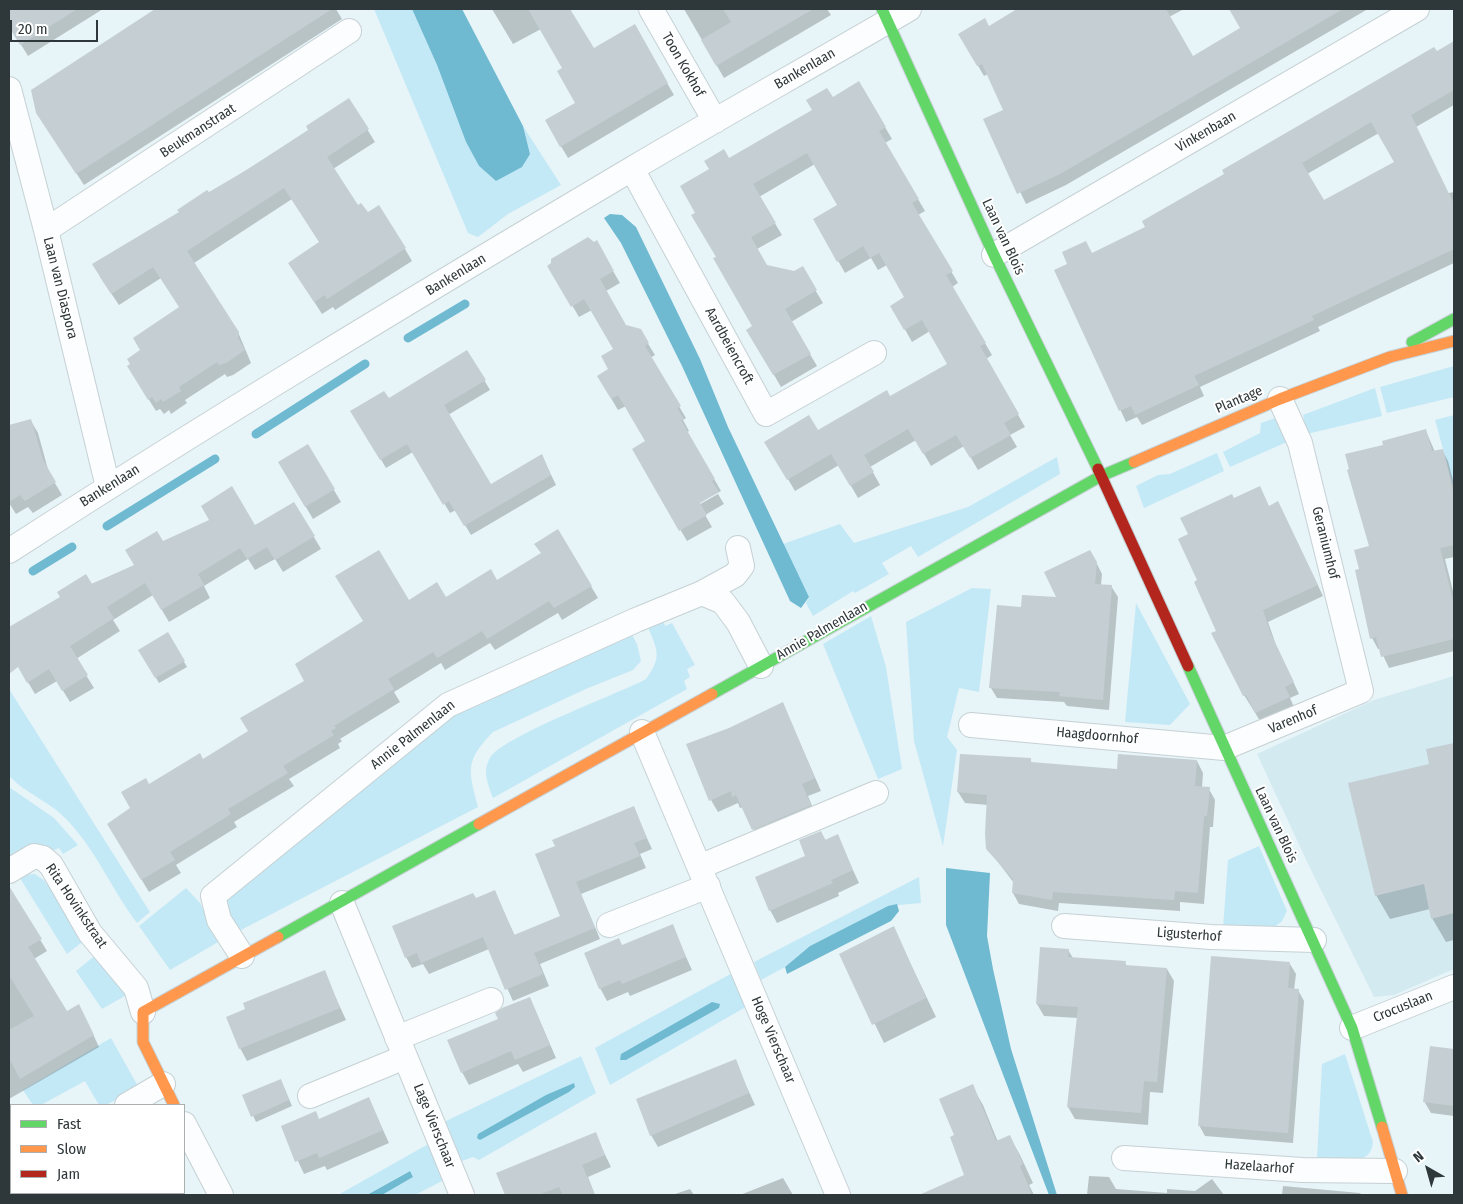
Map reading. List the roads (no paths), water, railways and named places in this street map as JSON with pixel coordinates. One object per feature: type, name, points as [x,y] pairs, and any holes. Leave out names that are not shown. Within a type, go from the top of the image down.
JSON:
[{"type":"street","name":"Toon Kokhof","points":[[650,9],[715,121]]},
{"type":"street","name":"Bankenlaan","points":[[9,551],[108,487],[632,169],[715,121],[885,15],[909,9]]},
{"type":"street","name":"Vinkenbaan","points":[[994,255],[1417,9]]},
{"type":"street","name":"Laan van Blois","points":[[885,15],[994,255],[1101,476],[1224,748],[1314,940],[1352,1028],[1402,1195]]},
{"type":"street","name":"Beukmanstraat","points":[[46,230],[349,31]]},
{"type":"street","name":"Laan van Diaspora","points":[[9,89],[46,230],[108,487]]},
{"type":"street","name":"Aardbeiencroft","points":[[632,169],[766,414],[874,353]]},
{"type":"street","name":"Plantage","points":[[1390,357],[1454,319]]},
{"type":"street","name":"Plantage","points":[[1101,476],[1280,399],[1390,357],[1454,341]]},
{"type":"street","name":"Geraniumhof","points":[[1280,399],[1300,443],[1361,690]]},
{"type":"street","name":"Annie Palmenlaan","points":[[143,1012],[242,956],[342,903],[642,732],[1101,476]]},
{"type":"street","name":"Annie Palmenlaan","points":[[242,956],[219,920],[214,896],[448,704],[636,620],[702,593],[735,575],[742,566],[738,548]]},
{"type":"street","name":"Annie Palmenlaan","points":[[702,593],[723,602],[738,622],[761,666]]},
{"type":"street","name":"Varenhof","points":[[1224,748],[1361,690]]},
{"type":"street","name":"Haagdoornhof","points":[[970,725],[1224,748]]},
{"type":"street","name":"Hoge Vierschaar","points":[[642,732],[838,1195]]},
{"type":"street","points":[[610,925],[704,876],[876,793]]},
{"type":"street","name":"Rita Hovinkstraat","points":[[9,871],[34,856],[43,858],[51,865],[90,933],[136,988],[143,1012]]},
{"type":"street","name":"Lage Vierschaar","points":[[342,903],[462,1195]]},
{"type":"street","name":"Ligusterhof","points":[[1064,926],[1211,937],[1314,940]]},
{"type":"street","name":"Crocuslaan","points":[[1352,1028],[1454,987]]},
{"type":"street","points":[[310,1096],[491,1000]]},
{"type":"street","points":[[143,1012],[143,1042],[173,1104]]},
{"type":"street","points":[[129,1104],[163,1084]]},
{"type":"street","points":[[185,1126],[221,1195]]},
{"type":"street","name":"Hazelaarhof","points":[[1124,1158],[1302,1170],[1395,1171]]},
{"type":"water","points":[[412,9],[462,9],[523,126],[530,154],[522,167],[496,181],[479,166],[466,142],[437,65]]},
{"type":"water","points":[[610,214],[622,215],[636,227],[700,359],[728,427],[809,597],[801,608],[790,601],[682,366],[621,243],[604,218]]},
{"type":"water","points":[[946,868],[990,873],[987,936],[993,969],[1011,1049],[1057,1195],[1049,1195],[946,925]]},
{"type":"water","points":[[897,904],[899,911],[891,921],[787,974],[785,967],[810,946],[888,906]]},
{"type":"water","points":[[712,1002],[720,1004],[719,1008],[626,1060],[620,1060],[621,1054]]},
{"type":"water","points":[[574,1083],[575,1087],[569,1092],[480,1140],[477,1138],[478,1134],[546,1095]]},
{"type":"water","points":[[410,1171],[413,1177],[382,1195],[367,1195]]},
{"type":"waterway","points":[[408,338],[465,304]]},
{"type":"waterway","points":[[256,434],[365,364]]},
{"type":"waterway","points":[[107,526],[215,459]]},
{"type":"waterway","points":[[33,571],[72,547]]}]
